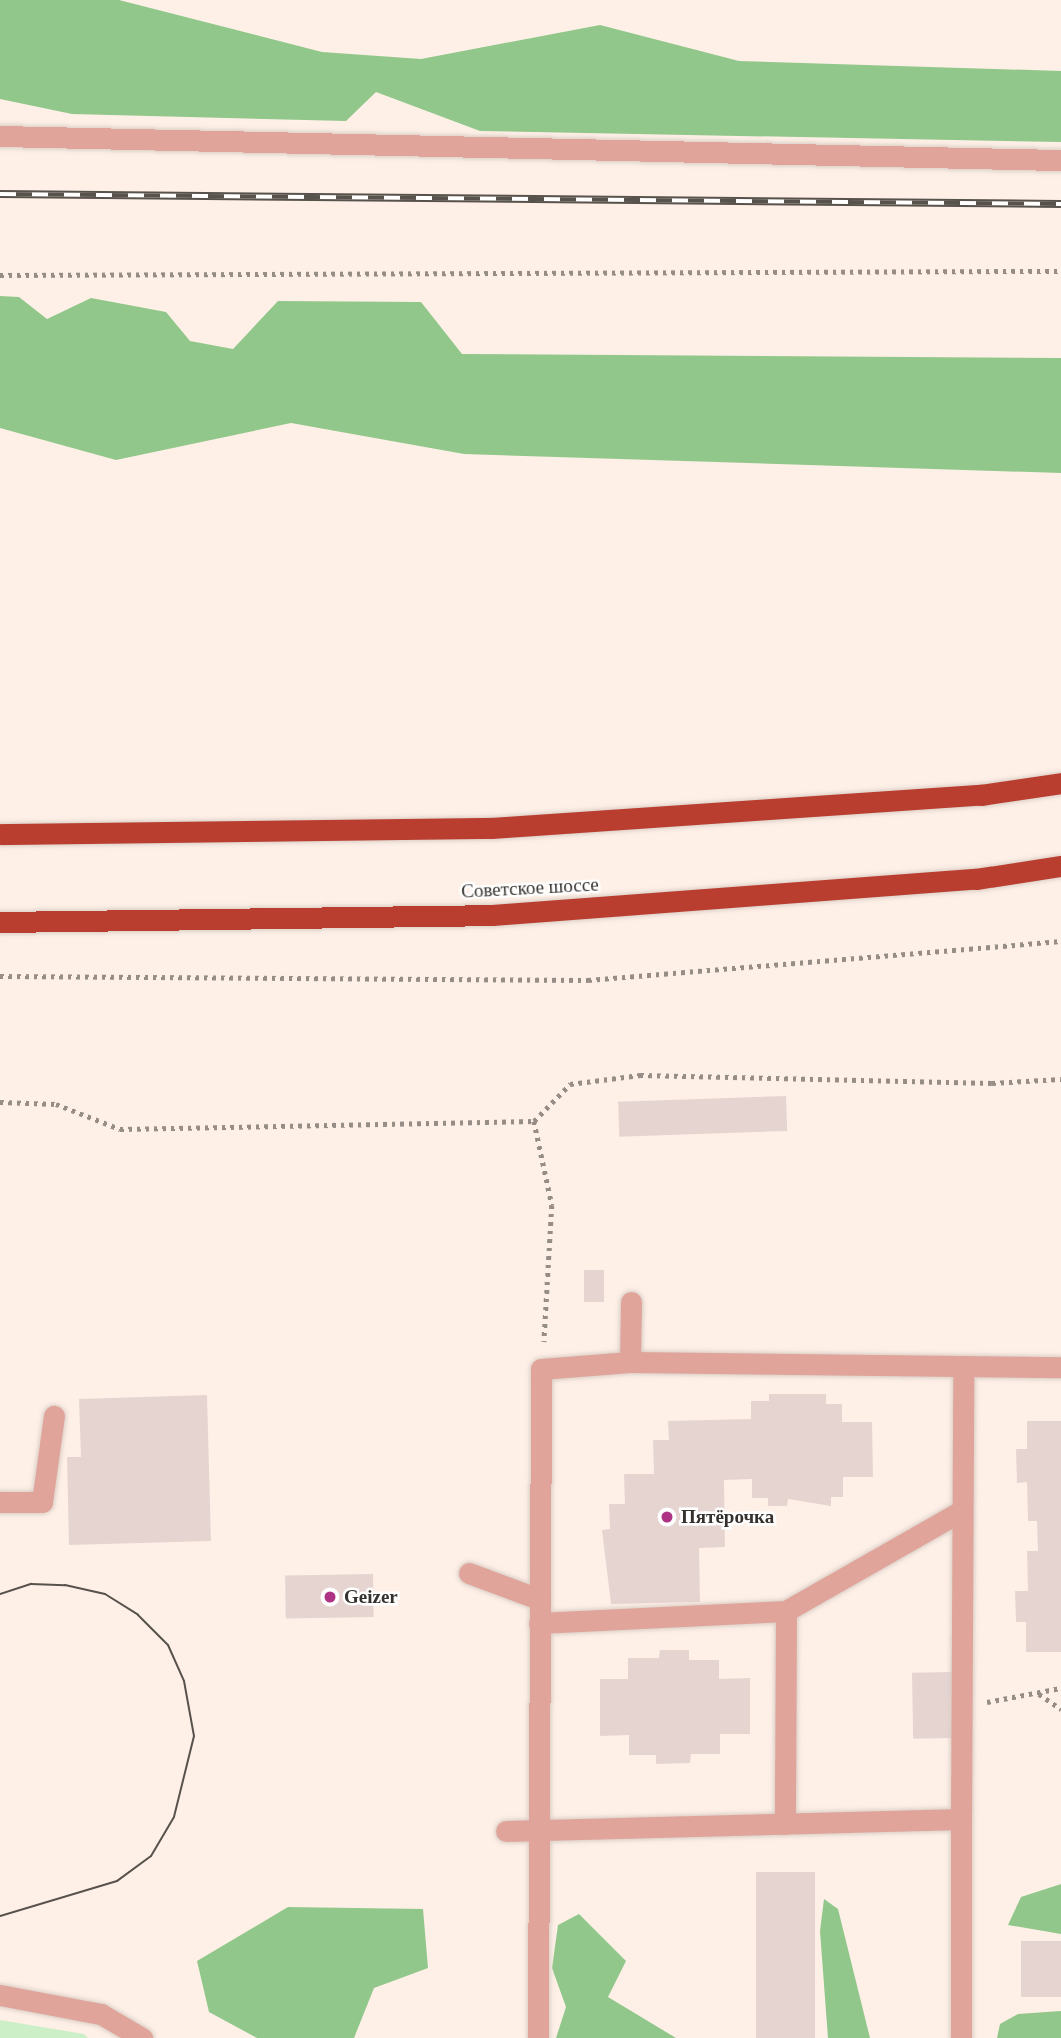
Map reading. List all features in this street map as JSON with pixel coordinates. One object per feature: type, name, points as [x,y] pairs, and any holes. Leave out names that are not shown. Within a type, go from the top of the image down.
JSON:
[{"type":"highway","points":[[0,834],[491,828],[981,795],[1061,783]]},
{"type":"highway","name":"Советское шоссе","points":[[0,922],[492,915],[976,879],[1061,866]]},
{"type":"street","points":[[0,136],[1061,160]]},
{"type":"street","points":[[630,1362],[631,1302]]},
{"type":"street","points":[[538,2038],[541,1369],[630,1362],[963,1369],[1061,1367]]},
{"type":"street","points":[[961,2038],[963,1369]]},
{"type":"street","points":[[0,1502],[42,1502],[54,1416]]},
{"type":"street","points":[[539,1623],[786,1611],[961,1511]]},
{"type":"street","points":[[469,1573],[539,1599]]},
{"type":"street","points":[[785,1824],[786,1611]]},
{"type":"street","points":[[506,1831],[961,1819]]},
{"type":"street","points":[[0,1995],[101,2014],[142,2038]]},
{"type":"street","points":[[101,2014],[113,2038]]},
{"type":"path","points":[[0,275],[1061,271]]},
{"type":"path","points":[[0,976],[588,980],[1061,941]]},
{"type":"path","points":[[0,1102],[56,1104],[120,1129],[534,1121],[570,1084],[640,1075],[992,1083],[1061,1079]]},
{"type":"path","points":[[534,1121],[552,1205],[541,1369]]},
{"type":"path","points":[[961,1703],[1039,1694],[1061,1688]]},
{"type":"path","points":[[1039,1694],[1061,1709]]},
{"type":"green space","points":[[0,0],[119,0],[322,52],[421,59],[600,25],[739,61],[1061,71],[1061,142],[480,131],[376,92],[346,121],[72,114],[0,99]]},
{"type":"green space","points":[[0,296],[19,297],[47,319],[91,298],[166,312],[190,341],[233,349],[278,301],[421,302],[462,354],[1061,358],[1061,473],[464,454],[291,423],[116,460],[0,428]]},
{"type":"green space","points":[[1061,1884],[1061,1934],[1008,1925],[1021,1897]]},
{"type":"green space","points":[[824,1899],[838,1909],[870,2038],[828,2038],[820,1931]]},
{"type":"green space","points":[[288,1907],[423,1909],[428,1968],[374,1988],[354,2038],[257,2038],[209,2012],[197,1961]]},
{"type":"green space","points":[[579,1914],[626,1961],[608,1997],[676,2038],[556,2038],[566,2007],[552,1968],[558,1925]]},
{"type":"green space","points":[[1061,2011],[1061,2038],[997,2038],[1000,2024],[1018,2014]]},
{"type":"green space","points":[[0,2020],[84,2034],[88,2038],[0,2038]]},
{"type":"building","points":[[786,1096],[787,1131],[619,1137],[618,1102]]},
{"type":"building","points":[[584,1270],[604,1270],[604,1302],[584,1302]]},
{"type":"building","points":[[769,1394],[826,1394],[826,1404],[842,1404],[842,1422],[872,1422],[873,1477],[843,1477],[843,1497],[831,1497],[831,1506],[788,1499],[787,1506],[768,1506],[768,1498],[752,1498],[752,1479],[724,1480],[725,1547],[699,1548],[700,1602],[611,1604],[602,1530],[610,1529],[609,1504],[625,1504],[624,1474],[654,1474],[653,1440],[669,1440],[668,1421],[751,1419],[751,1401],[769,1401]]},
{"type":"building","points":[[207,1395],[211,1541],[69,1545],[67,1457],[81,1457],[79,1399]]},
{"type":"building","points":[[1027,1421],[1061,1421],[1061,1652],[1026,1652],[1026,1622],[1016,1622],[1015,1591],[1028,1591],[1027,1551],[1038,1551],[1037,1521],[1028,1521],[1027,1482],[1017,1483],[1016,1449],[1027,1449]]},
{"type":"building","name":"Geizer","points":[[373,1574],[374,1617],[286,1619],[285,1576]]},
{"type":"building","points":[[660,1650],[689,1650],[689,1660],[719,1660],[719,1679],[750,1678],[750,1734],[720,1734],[720,1754],[691,1754],[690,1763],[656,1764],[656,1755],[629,1755],[629,1735],[600,1736],[600,1679],[628,1679],[628,1658],[659,1658]]},
{"type":"building","points":[[952,1672],[953,1738],[913,1739],[912,1673]]},
{"type":"building","points":[[756,1872],[815,1872],[815,2038],[756,2038]]},
{"type":"building","points":[[1021,1941],[1061,1941],[1061,1997],[1021,1997]]},
{"type":"tram line","points":[[0,1594],[31,1584],[65,1585],[105,1594],[138,1615],[168,1645],[184,1681],[194,1736],[174,1817],[151,1856],[117,1881],[0,1916]]},
{"type":"railway","points":[[0,194],[1061,204]]},
{"type":"place","name":"Пятёрочка","points":[[667,1517]]},
{"type":"place","name":"Geizer","points":[[330,1597]]}]
